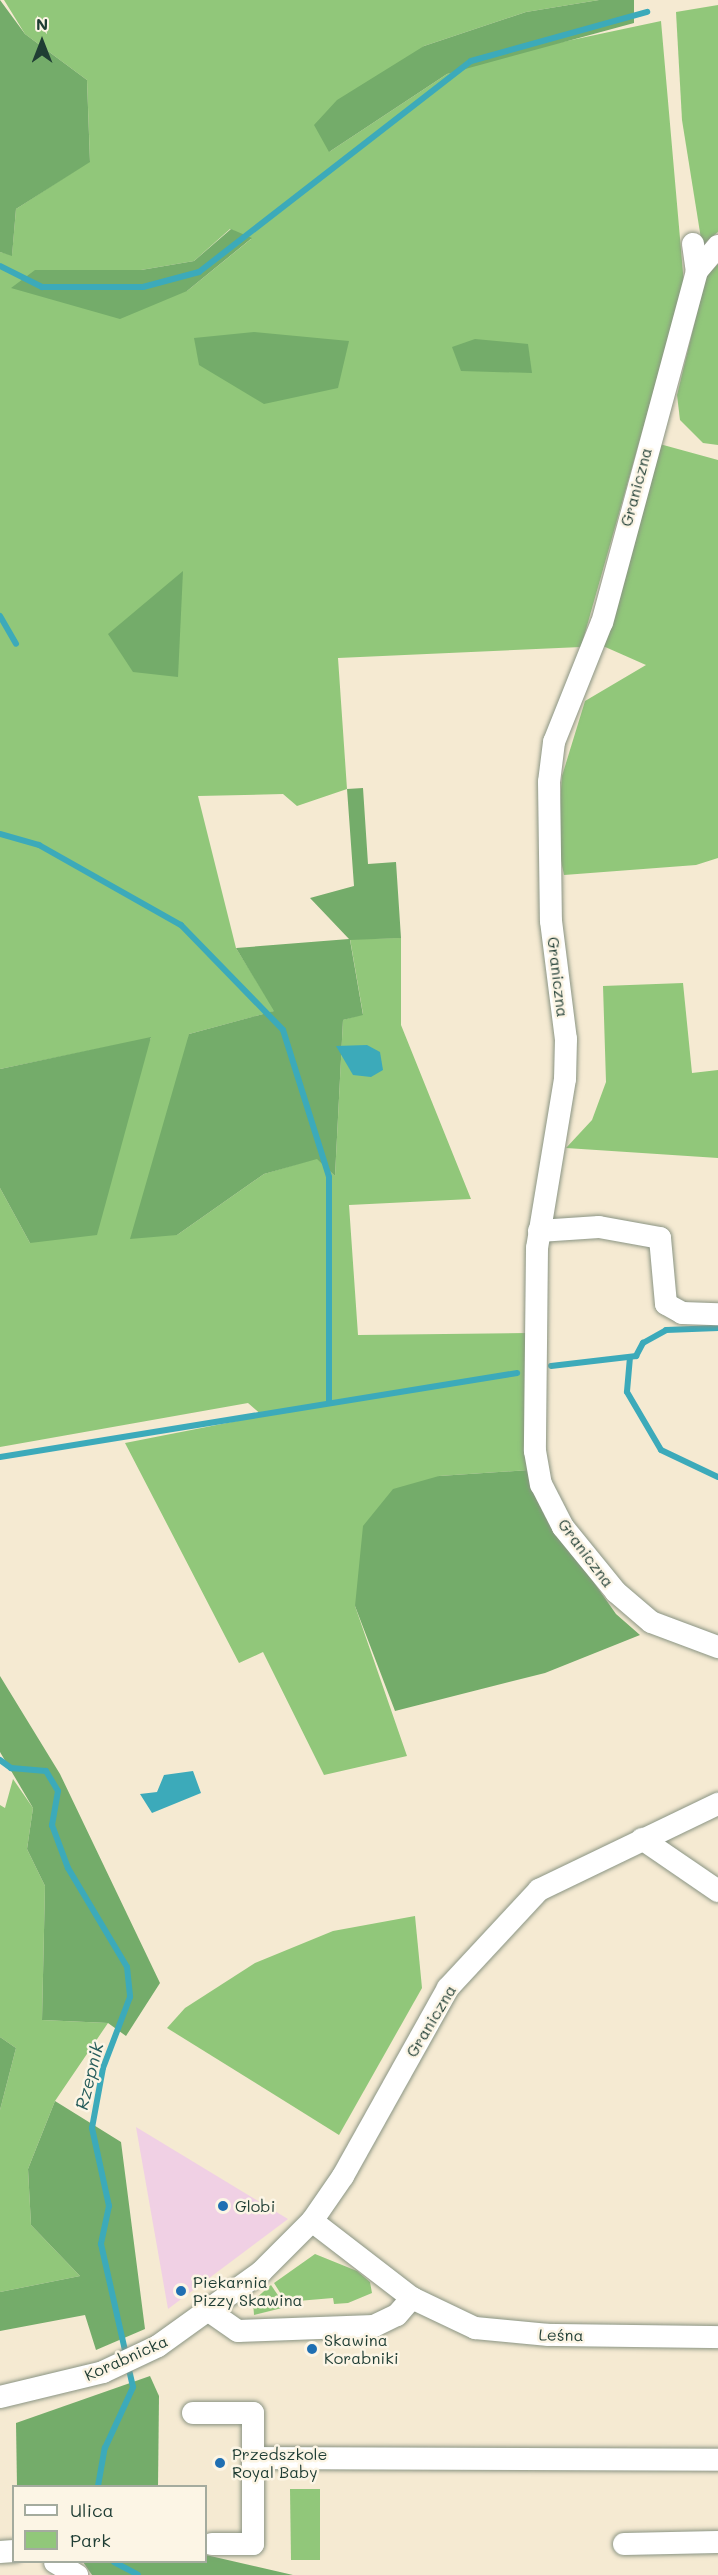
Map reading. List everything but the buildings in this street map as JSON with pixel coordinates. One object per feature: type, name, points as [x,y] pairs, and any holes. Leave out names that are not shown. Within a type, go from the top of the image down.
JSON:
[{"type":"street","points":[[693,244],[698,272]]},
{"type":"street","name":"Graniczna","points":[[718,246],[698,272],[602,622],[554,742],[549,782],[551,921],[566,1039],[565,1079],[539,1231],[535,1451],[541,1484],[563,1527],[633,1608],[674,1633],[718,1647]]},
{"type":"street","points":[[539,1231],[599,1227],[660,1238],[666,1304],[682,1313],[718,1314]]},
{"type":"street","name":"Graniczna","points":[[209,2312],[261,2272],[312,2221],[343,2176],[448,1988],[539,1890],[718,1804]]},
{"type":"street","points":[[642,1839],[718,1891]]},
{"type":"street","name":"Leśna","points":[[312,2221],[412,2298],[452,2320],[505,2334],[718,2337]]},
{"type":"street","points":[[209,2312],[238,2331],[374,2326],[397,2315],[412,2298]]},
{"type":"street","name":"Korabnicka","points":[[0,2397],[103,2372],[158,2346],[209,2312]]},
{"type":"street","points":[[193,2413],[253,2413],[253,2544],[212,2544]]},
{"type":"street","points":[[253,2458],[718,2460]]},
{"type":"street","points":[[624,2544],[718,2542]]},
{"type":"street","points":[[57,2563],[77,2575]]},
{"type":"shaded area","points":[[136,2127],[288,2219],[168,2309]]},
{"type":"green space","points":[[0,0],[25,34],[87,80],[90,162],[16,209],[12,256],[0,252]]},
{"type":"green space","points":[[4,0],[599,0],[526,12],[424,46],[329,152],[447,74],[491,57],[661,21],[684,284],[581,647],[338,658],[347,789],[297,806],[283,794],[198,796],[236,948],[275,1011],[189,1034],[177,1235],[264,1174],[317,1158],[335,1176],[343,1020],[363,1014],[350,939],[401,938],[401,1025],[471,1199],[349,1205],[358,1335],[527,1333],[529,1470],[439,1476],[355,1606],[407,1756],[324,1775],[263,1652],[239,1663],[125,1443],[263,1416],[248,1403],[0,1447],[0,1188],[30,1243],[151,1038],[0,1069],[0,252],[12,255],[16,209],[90,161],[87,80],[25,34]],"holes":[[[230,229],[251,239],[187,291],[35,270],[141,270],[194,261]]]},
{"type":"green space","points":[[599,0],[634,0],[634,23],[447,74],[329,152],[314,125],[337,100],[424,46],[526,12]]},
{"type":"green space","points":[[718,5],[718,232],[702,245],[682,120],[676,12]]},
{"type":"green space","points":[[231,229],[252,238],[187,291],[120,319],[11,288],[35,270],[141,270],[194,261]]},
{"type":"green space","points":[[718,264],[718,445],[703,443],[680,420],[677,395],[706,276]]},
{"type":"green space","points":[[254,332],[349,341],[338,388],[264,404],[199,365],[194,338]]},
{"type":"green space","points":[[475,339],[528,344],[532,373],[461,371],[452,347]]},
{"type":"green space","points":[[656,443],[718,460],[718,858],[696,865],[564,875],[557,842],[562,776],[585,701],[646,665],[603,646]]},
{"type":"green space","points":[[183,571],[178,677],[133,672],[108,634]]},
{"type":"green space","points":[[363,788],[368,864],[396,862],[401,938],[350,940],[363,1015],[343,1020],[335,1176],[317,1159],[264,1174],[177,1235],[130,1239],[189,1034],[274,1011],[236,948],[349,939],[310,898],[354,886],[347,789]]},
{"type":"green space","points":[[683,983],[692,1073],[718,1070],[718,1158],[566,1148],[592,1120],[606,1082],[603,986]]},
{"type":"green space","points":[[151,1037],[97,1235],[30,1243],[0,1188],[0,1069]]},
{"type":"green space","points":[[529,1470],[557,1530],[616,1614],[640,1635],[545,1673],[395,1711],[355,1606],[363,1526],[393,1489],[439,1476]]},
{"type":"green space","points":[[0,1676],[60,1774],[160,1983],[126,2036],[108,2023],[42,2020],[45,1886],[27,1849],[33,1808],[0,1752]]},
{"type":"green space","points":[[13,1779],[33,1808],[27,1849],[45,1886],[42,2020],[108,2023],[55,2101],[28,2169],[31,2225],[80,2276],[0,2292],[0,2110],[16,2048],[0,2037],[0,1805],[5,1808]]},
{"type":"green space","points":[[415,1916],[422,1988],[339,2135],[167,2028],[185,2008],[255,1963],[333,1931]]},
{"type":"green space","points":[[0,2037],[16,2048],[0,2110]]},
{"type":"green space","points":[[55,2101],[121,2142],[145,2329],[96,2350],[85,2315],[0,2331],[0,2292],[80,2276],[31,2225],[28,2169]]},
{"type":"green space","points":[[315,2254],[357,2271],[370,2282],[372,2293],[348,2303],[334,2304],[333,2298],[286,2302],[274,2283]]},
{"type":"green space","points":[[271,2285],[286,2307],[254,2315],[253,2301]]},
{"type":"green space","points":[[150,2376],[159,2396],[158,2485],[17,2485],[16,2423]]},
{"type":"green space","points":[[290,2489],[320,2489],[320,2560],[291,2560]]},
{"type":"green space","points":[[207,2555],[293,2575],[92,2575],[84,2563],[207,2563]]},
{"type":"water","points":[[367,1045],[380,1052],[383,1070],[371,1077],[353,1075],[336,1046]]},
{"type":"water","points":[[193,1771],[201,1793],[152,1813],[140,1794],[157,1792],[164,1775]]},
{"type":"waterway","points":[[0,266],[42,287],[143,287],[199,272],[471,61],[647,12]]},
{"type":"waterway","points":[[0,616],[16,644]]},
{"type":"waterway","points":[[0,834],[39,845],[181,925],[283,1030],[329,1177],[329,1401]]},
{"type":"waterway","points":[[551,1366],[636,1356],[643,1343],[666,1330],[718,1328]]},
{"type":"waterway","points":[[630,1357],[627,1392],[661,1450],[718,1477]]},
{"type":"waterway","points":[[0,1457],[517,1373]]},
{"type":"waterway","name":"Rzepnik","points":[[0,1760],[11,1768],[46,1771],[58,1791],[52,1825],[68,1868],[127,1967],[130,1997],[103,2068],[92,2128],[109,2206],[101,2244],[126,2355]]},
{"type":"waterway","name":"Rzepnik","points":[[98,2485],[105,2448],[133,2387],[128,2365]]},
{"type":"waterway","name":"Rzepnik","points":[[116,2563],[138,2575]]},
{"type":"place","name":"Globi","points":[[223,2206]]},
{"type":"place","name":"Piekarnia Pizzy Skawina","points":[[181,2291]]},
{"type":"place","name":"Skawina Korabniki","points":[[312,2349]]},
{"type":"place","name":"Przedszkole Royal Baby","points":[[220,2463]]}]
